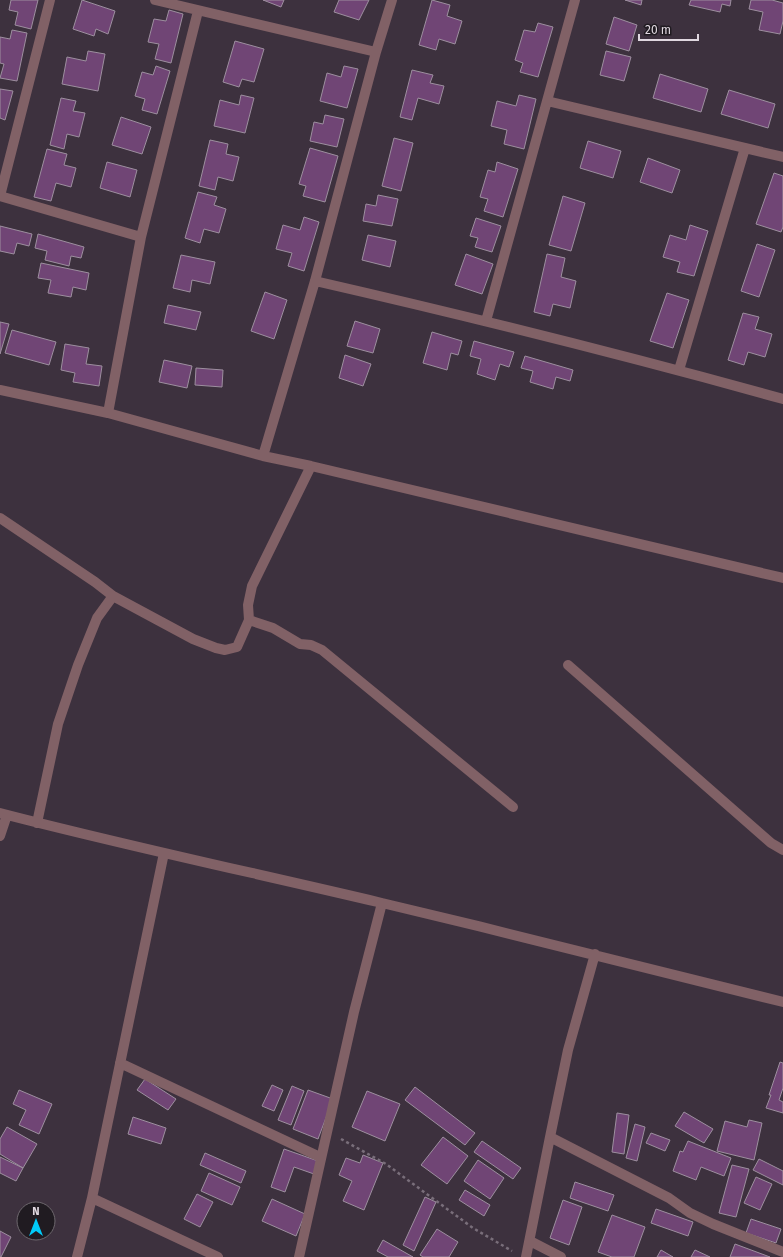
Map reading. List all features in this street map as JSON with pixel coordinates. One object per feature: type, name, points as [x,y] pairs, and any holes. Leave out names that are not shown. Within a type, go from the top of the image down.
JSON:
[{"type":"street","points":[[50,0],[0,196],[140,237]]},
{"type":"street","points":[[155,0],[376,52]]},
{"type":"street","points":[[264,456],[315,281],[376,52],[392,0]]},
{"type":"street","points":[[486,320],[575,0]]},
{"type":"street","points":[[108,413],[140,237],[198,11]]},
{"type":"street","points":[[547,101],[783,157]]},
{"type":"street","points":[[679,370],[745,148]]},
{"type":"street","points":[[315,281],[486,320],[679,370],[783,399]]},
{"type":"street","points":[[0,390],[108,413],[264,456],[783,578]]},
{"type":"street","points":[[0,518],[95,582],[113,596],[193,639],[225,650],[237,647],[249,620],[248,605],[252,586],[311,466]]},
{"type":"street","points":[[37,823],[58,724],[78,665],[97,618],[113,596]]},
{"type":"street","points":[[249,620],[273,628],[300,644],[311,645],[322,650],[513,807]]},
{"type":"street","points":[[568,665],[771,843],[783,850]]},
{"type":"street","points":[[0,836],[4,814],[595,954],[783,1002]]},
{"type":"street","points":[[78,1257],[92,1198],[164,853]]},
{"type":"street","points":[[299,1257],[320,1157],[354,1012],[382,903]]},
{"type":"street","points":[[526,1257],[568,1050],[595,954]]},
{"type":"street","points":[[120,1063],[320,1157]]},
{"type":"street","points":[[550,1137],[669,1198],[690,1212],[713,1224],[783,1252],[782,1257]]},
{"type":"street","points":[[92,1198],[218,1257]]},
{"type":"street","points":[[530,1241],[561,1257]]},
{"type":"path","points":[[327,1131],[386,1164],[473,1228],[514,1253]]},
{"type":"building","points":[[11,0],[38,0],[31,29],[15,25],[18,12],[9,10]]},
{"type":"building","points":[[82,0],[115,11],[108,34],[96,29],[94,36],[73,29]]},
{"type":"building","points":[[263,0],[284,0],[281,7]]},
{"type":"building","points":[[339,0],[369,0],[359,20],[334,12]]},
{"type":"building","points":[[432,0],[450,5],[447,16],[462,21],[455,44],[439,39],[436,50],[419,45]]},
{"type":"building","points":[[625,0],[642,0],[641,5]]},
{"type":"building","points":[[691,0],[731,0],[730,6],[722,4],[720,12],[689,5]]},
{"type":"building","points":[[751,0],[772,0],[783,3],[783,21],[780,34],[759,30],[763,12],[749,9]]},
{"type":"building","points":[[169,10],[183,14],[171,63],[155,59],[159,44],[148,42],[154,19],[166,21]]},
{"type":"building","points":[[614,17],[637,25],[629,51],[606,44]]},
{"type":"building","points":[[538,23],[553,27],[538,77],[520,72],[523,63],[515,60],[524,30],[535,32]]},
{"type":"building","points":[[12,30],[27,33],[17,81],[0,78],[4,64],[0,63],[0,37],[10,39]]},
{"type":"building","points":[[235,41],[264,49],[254,82],[242,79],[239,87],[223,82]]},
{"type":"building","points":[[88,51],[105,54],[98,91],[62,84],[67,57],[86,61]]},
{"type":"building","points":[[606,51],[631,57],[624,81],[600,75]]},
{"type":"building","points":[[156,66],[170,71],[157,114],[142,110],[145,99],[135,96],[142,72],[153,75]]},
{"type":"building","points":[[344,66],[358,69],[347,108],[320,101],[327,73],[341,77]]},
{"type":"building","points":[[412,70],[433,75],[430,83],[444,86],[439,104],[418,98],[412,120],[400,117]]},
{"type":"building","points":[[660,74],[708,89],[701,112],[653,98]]},
{"type":"building","points":[[0,89],[13,91],[5,120],[0,118]]},
{"type":"building","points":[[729,90],[775,104],[768,128],[721,114]]},
{"type":"building","points":[[241,95],[254,98],[245,133],[214,126],[220,100],[239,105]]},
{"type":"building","points":[[519,95],[536,99],[524,149],[504,144],[507,130],[491,126],[497,101],[516,106]]},
{"type":"building","points":[[61,98],[76,101],[73,111],[85,113],[79,137],[67,134],[64,149],[50,145]]},
{"type":"building","points":[[325,115],[344,119],[337,147],[310,141],[314,122],[323,124]]},
{"type":"building","points":[[121,117],[151,127],[142,154],[112,145]]},
{"type":"building","points":[[394,138],[413,143],[401,191],[382,186]]},
{"type":"building","points":[[210,140],[228,144],[226,154],[239,157],[233,181],[218,177],[215,190],[199,186]]},
{"type":"building","points":[[588,141],[621,151],[613,178],[580,168]]},
{"type":"building","points":[[310,148],[338,156],[325,202],[303,196],[306,186],[299,184]]},
{"type":"building","points":[[47,149],[67,154],[64,165],[76,168],[71,187],[56,183],[51,201],[34,197]]},
{"type":"building","points":[[648,158],[680,170],[672,193],[640,182]]},
{"type":"building","points":[[107,162],[137,170],[130,197],[100,188]]},
{"type":"building","points":[[497,162],[518,169],[503,217],[484,211],[488,199],[480,197],[488,170],[495,172]]},
{"type":"building","points":[[774,173],[783,176],[783,227],[781,232],[756,224]]},
{"type":"building","points":[[198,192],[217,197],[214,205],[226,209],[219,233],[204,229],[200,243],[185,238]]},
{"type":"building","points":[[378,195],[398,199],[392,226],[363,221],[366,204],[376,206]]},
{"type":"building","points":[[563,196],[585,203],[571,251],[549,245]]},
{"type":"building","points":[[304,217],[319,222],[304,271],[288,266],[292,253],[276,249],[283,225],[300,230]]},
{"type":"building","points":[[476,218],[501,226],[492,252],[475,247],[478,238],[470,236]]},
{"type":"building","points":[[690,225],[708,231],[694,276],[677,272],[680,262],[663,257],[670,235],[686,240]]},
{"type":"building","points":[[0,226],[32,234],[29,246],[17,243],[14,254],[0,251]]},
{"type":"building","points":[[38,234],[84,247],[81,258],[71,256],[69,266],[45,260],[47,251],[35,248]]},
{"type":"building","points":[[368,235],[396,241],[390,267],[362,260]]},
{"type":"building","points":[[757,244],[775,250],[759,297],[741,291]]},
{"type":"building","points":[[466,254],[493,264],[482,294],[455,285]]},
{"type":"building","points":[[547,254],[565,258],[561,277],[576,281],[570,308],[553,304],[550,316],[534,312]]},
{"type":"building","points":[[181,255],[215,262],[210,284],[192,280],[190,292],[173,288]]},
{"type":"building","points":[[41,263],[89,273],[86,290],[73,287],[71,297],[48,293],[51,280],[38,278]]},
{"type":"building","points":[[265,292],[287,300],[274,339],[251,331]]},
{"type":"building","points":[[667,293],[689,300],[673,348],[650,341]]},
{"type":"building","points":[[168,305],[201,312],[196,330],[164,323]]},
{"type":"building","points":[[743,313],[759,317],[755,329],[772,334],[765,357],[748,352],[744,365],[728,360]]},
{"type":"building","points":[[355,321],[380,329],[373,353],[347,346]]},
{"type":"building","points":[[0,322],[9,324],[0,354]]},
{"type":"building","points":[[12,330],[56,342],[49,365],[5,353]]},
{"type":"building","points":[[432,332],[462,341],[458,355],[451,353],[447,370],[423,363]]},
{"type":"building","points":[[474,341],[514,352],[509,367],[500,364],[495,380],[477,374],[481,359],[470,356]]},
{"type":"building","points":[[65,344],[89,348],[86,364],[102,366],[99,386],[73,382],[75,373],[61,370]]},
{"type":"building","points":[[345,355],[371,364],[363,386],[339,378]]},
{"type":"building","points":[[525,356],[573,370],[570,381],[556,377],[553,389],[530,382],[533,371],[521,368]]},
{"type":"building","points":[[164,360],[192,366],[187,388],[159,382]]},
{"type":"building","points":[[196,368],[223,370],[222,387],[195,385]]},
{"type":"building","points":[[780,1062],[783,1063],[783,1088],[779,1100],[783,1102],[783,1113],[766,1108]]},
{"type":"building","points":[[145,1079],[176,1099],[168,1110],[137,1090]]},
{"type":"building","points":[[272,1085],[283,1090],[274,1111],[262,1106]]},
{"type":"building","points":[[292,1086],[304,1091],[291,1125],[278,1120]]},
{"type":"building","points":[[415,1087],[475,1133],[465,1145],[405,1100]]},
{"type":"building","points":[[19,1090],[52,1104],[39,1134],[19,1125],[26,1110],[13,1104]]},
{"type":"building","points":[[308,1090],[333,1099],[318,1139],[293,1129]]},
{"type":"building","points":[[367,1091],[400,1104],[385,1141],[352,1127]]},
{"type":"building","points":[[684,1112],[713,1129],[704,1143],[675,1126]]},
{"type":"building","points":[[617,1113],[629,1115],[624,1154],[612,1152]]},
{"type":"building","points":[[133,1117],[166,1128],[161,1144],[128,1134]]},
{"type":"building","points":[[749,1120],[762,1123],[754,1160],[717,1151],[725,1121],[747,1127]]},
{"type":"building","points":[[635,1124],[645,1127],[637,1161],[626,1158]]},
{"type":"building","points":[[7,1127],[37,1144],[23,1168],[0,1154],[0,1139]]},
{"type":"building","points":[[651,1133],[670,1140],[665,1151],[646,1143]]},
{"type":"building","points":[[443,1137],[468,1156],[447,1184],[421,1165]]},
{"type":"building","points":[[482,1141],[521,1168],[513,1179],[474,1152]]},
{"type":"building","points":[[688,1141],[731,1158],[724,1176],[701,1167],[696,1180],[673,1171],[680,1151],[683,1152]]},
{"type":"building","points":[[284,1149],[318,1161],[314,1174],[294,1167],[285,1192],[271,1187]]},
{"type":"building","points":[[205,1153],[246,1171],[241,1183],[200,1165]]},
{"type":"building","points":[[363,1155],[383,1163],[364,1210],[343,1201],[352,1181],[339,1175],[346,1158],[360,1163]]},
{"type":"building","points":[[0,1157],[23,1168],[16,1181],[0,1173]]},
{"type":"building","points":[[759,1159],[783,1171],[783,1185],[753,1170]]},
{"type":"building","points":[[478,1160],[504,1178],[490,1199],[464,1181]]},
{"type":"building","points":[[732,1165],[749,1169],[736,1217],[719,1213]]},
{"type":"building","points":[[209,1173],[240,1187],[232,1205],[201,1191]]},
{"type":"building","points":[[756,1177],[772,1184],[760,1210],[744,1203]]},
{"type":"building","points":[[575,1182],[614,1195],[608,1211],[570,1198]]},
{"type":"building","points":[[465,1190],[490,1205],[484,1216],[459,1200]]},
{"type":"building","points":[[197,1194],[213,1202],[200,1227],[184,1219]]},
{"type":"building","points":[[425,1197],[436,1202],[414,1251],[403,1245]]},
{"type":"building","points":[[272,1199],[305,1214],[296,1236],[262,1221]]},
{"type":"building","points":[[563,1200],[582,1207],[569,1245],[550,1238]]},
{"type":"building","points":[[656,1209],[693,1222],[688,1236],[651,1223]]},
{"type":"building","points":[[612,1215],[645,1227],[634,1257],[612,1257],[598,1252]]},
{"type":"building","points":[[751,1219],[781,1229],[776,1243],[746,1233]]},
{"type":"building","points":[[437,1229],[458,1242],[449,1257],[423,1257],[420,1255]]},
{"type":"building","points":[[0,1231],[11,1237],[1,1257],[0,1257]]},
{"type":"building","points":[[383,1240],[413,1257],[388,1257],[377,1251]]},
{"type":"building","points":[[735,1244],[770,1257],[730,1257]]},
{"type":"building","points":[[661,1250],[673,1257],[657,1257]]},
{"type":"building","points":[[695,1250],[710,1257],[691,1257]]}]
